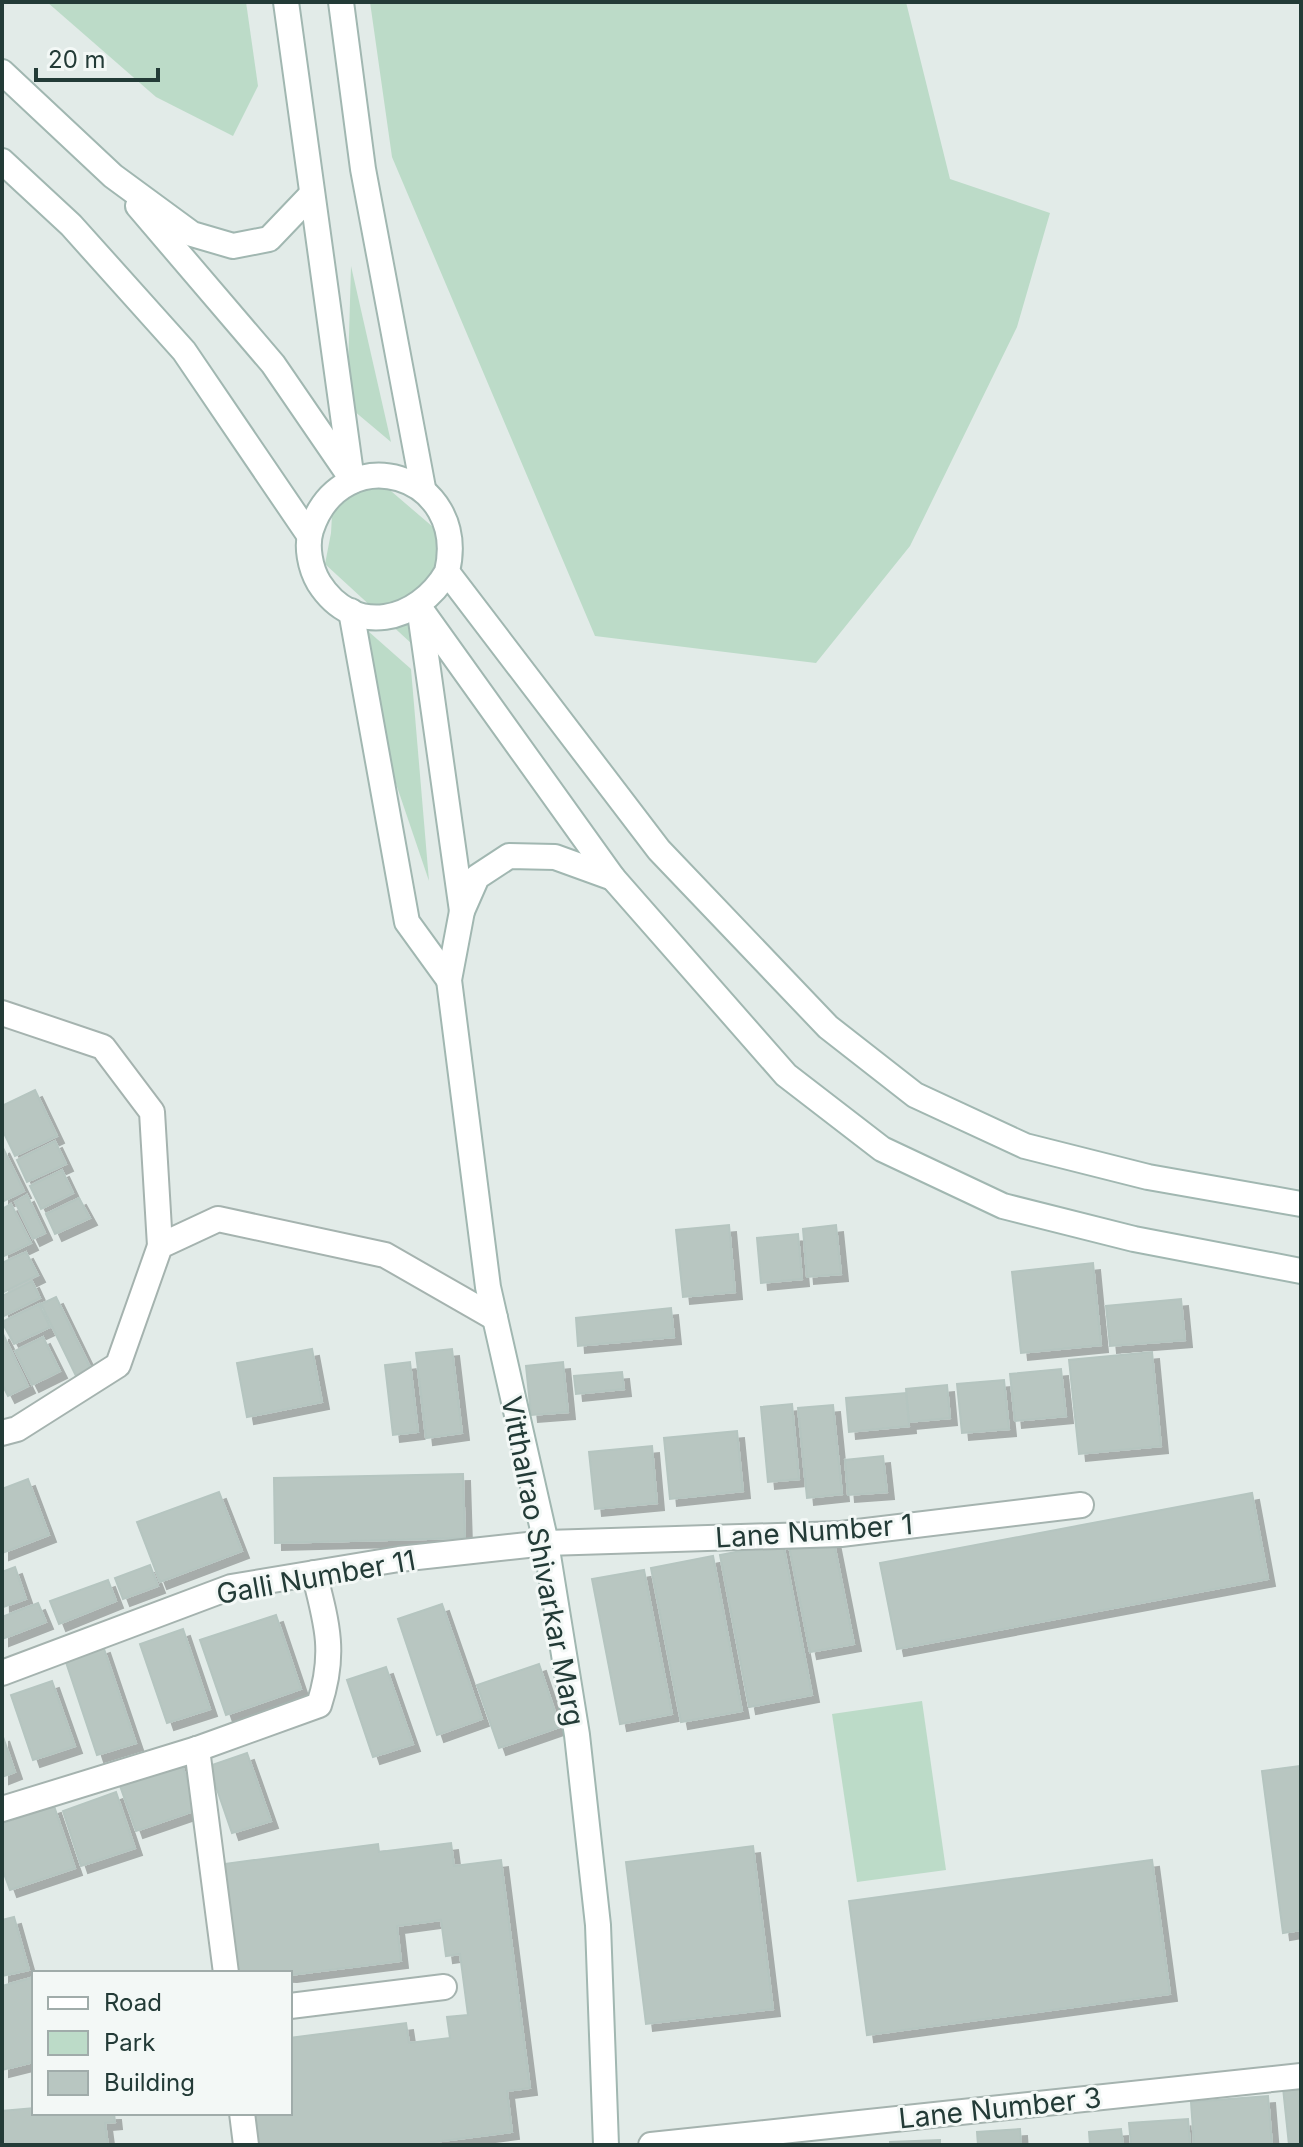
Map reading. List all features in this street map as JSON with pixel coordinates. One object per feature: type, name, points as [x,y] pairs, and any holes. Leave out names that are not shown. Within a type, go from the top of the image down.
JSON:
[{"type":"street","points":[[286,2],[352,481]]},
{"type":"street","points":[[341,2],[365,184],[423,488]]},
{"type":"street","points":[[2,72],[113,176],[273,364],[352,481]]},
{"type":"street","points":[[2,161],[71,225],[184,351],[309,535]]},
{"type":"street","points":[[113,176],[192,234],[233,246],[269,239],[312,194]]},
{"type":"street","points":[[388,476],[423,488],[440,506],[450,528],[452,550],[447,572],[436,592],[419,607],[395,616],[373,617],[351,611],[332,599],[317,581],[310,559],[309,535],[317,513],[332,494],[352,481],[388,476]]},
{"type":"street","points":[[447,572],[659,850],[828,1027],[915,1095],[1025,1146],[1148,1177],[1301,1204]]},
{"type":"street","points":[[419,607],[613,878],[786,1075],[882,1149],[1003,1206],[1134,1239],[1301,1271]]},
{"type":"street","points":[[419,607],[462,911]]},
{"type":"street","points":[[351,611],[407,922],[449,980]]},
{"type":"street","points":[[449,980],[462,911],[477,877],[509,856],[555,857],[613,878]]},
{"type":"street","name":"Vitthalrao Shivarkar Marg","points":[[449,980],[495,1318],[546,1543],[577,1735],[598,1925],[606,2145]]},
{"type":"street","points":[[2,1013],[103,1047],[152,1112],[160,1246],[118,1365],[17,1429],[2,1433]]},
{"type":"street","points":[[160,1246],[218,1219],[233,1222],[385,1255],[495,1318]]},
{"type":"street","name":"Lane Number 1","points":[[546,1543],[841,1534],[1081,1505]]},
{"type":"street","name":"Galli Number 11","points":[[2,1673],[231,1587],[546,1543]]},
{"type":"street","points":[[2,1809],[197,1749],[319,1705],[329,1675],[329,1630],[314,1573]]},
{"type":"street","points":[[197,1749],[226,1971]]},
{"type":"street","points":[[292,2006],[444,1987]]},
{"type":"street","name":"Lane Number 3","points":[[651,2145],[1301,2076]]},
{"type":"street","points":[[242,2115],[246,2145]]},
{"type":"green space","points":[[47,2],[246,2],[258,86],[233,136],[156,97]]},
{"type":"green space","points":[[370,2],[906,2],[950,179],[1050,213],[1017,327],[910,546],[816,663],[595,636],[392,157]]},
{"type":"green space","points":[[351,266],[391,442],[347,405]]},
{"type":"green space","points":[[336,444],[440,533],[424,655],[325,564],[331,533]]},
{"type":"green space","points":[[334,601],[411,669],[429,881]]},
{"type":"green space","points":[[922,1701],[946,1870],[857,1882],[832,1714]]},
{"type":"building","points":[[35,1090],[57,1136],[15,1156],[2,1129],[2,1106]]},
{"type":"building","points":[[55,1141],[66,1164],[27,1182],[17,1160]]},
{"type":"building","points":[[2,1146],[24,1191],[2,1202]]},
{"type":"building","points":[[62,1170],[73,1193],[41,1209],[30,1186]]},
{"type":"building","points":[[27,1195],[45,1233],[33,1239],[15,1202]]},
{"type":"building","points":[[79,1198],[90,1218],[55,1234],[46,1214]]},
{"type":"building","points":[[11,1204],[31,1243],[2,1257],[2,1209]]},
{"type":"building","points":[[729,1225],[735,1292],[683,1297],[676,1230]]},
{"type":"building","points":[[836,1225],[841,1274],[807,1277],[803,1229]]},
{"type":"building","points":[[798,1234],[802,1279],[761,1283],[757,1238]]},
{"type":"building","points":[[26,1252],[38,1275],[2,1293],[2,1263]]},
{"type":"building","points":[[1093,1263],[1101,1345],[1021,1353],[1012,1272]]},
{"type":"building","points":[[32,1281],[40,1298],[2,1317],[2,1296]]},
{"type":"building","points":[[56,1297],[91,1369],[76,1376],[41,1304]]},
{"type":"building","points":[[1181,1299],[1185,1340],[1110,1346],[1106,1306]]},
{"type":"building","points":[[39,1304],[50,1327],[14,1344],[2,1322]]},
{"type":"building","points":[[671,1308],[674,1337],[578,1346],[576,1318]]},
{"type":"building","points":[[2,1332],[28,1386],[8,1396],[2,1384]]},
{"type":"building","points":[[43,1337],[60,1371],[32,1385],[15,1351]]},
{"type":"building","points":[[312,1349],[322,1402],[247,1417],[237,1363]]},
{"type":"building","points":[[452,1349],[462,1433],[426,1438],[416,1353]]},
{"type":"building","points":[[1152,1352],[1161,1446],[1079,1454],[1069,1360]]},
{"type":"building","points":[[410,1362],[418,1432],[393,1435],[385,1365]]},
{"type":"building","points":[[563,1362],[568,1412],[531,1415],[526,1366]]},
{"type":"building","points":[[1061,1369],[1066,1416],[1015,1421],[1010,1374]]},
{"type":"building","points":[[622,1372],[624,1389],[576,1394],[574,1376]]},
{"type":"building","points":[[1004,1380],[1009,1429],[962,1433],[957,1384]]},
{"type":"building","points":[[947,1385],[950,1418],[909,1422],[906,1389]]},
{"type":"building","points":[[906,1393],[909,1426],[849,1432],[846,1398]]},
{"type":"building","points":[[792,1404],[799,1479],[768,1482],[761,1407]]},
{"type":"building","points":[[833,1405],[842,1494],[807,1498],[798,1408]]},
{"type":"building","points":[[737,1431],[743,1491],[670,1499],[664,1438]]},
{"type":"building","points":[[652,1446],[657,1503],[595,1509],[589,1452]]},
{"type":"building","points":[[883,1456],[887,1492],[848,1495],[845,1460]]},
{"type":"building","points":[[463,1474],[465,1538],[275,1543],[274,1478]]},
{"type":"building","points":[[28,1479],[49,1535],[2,1553],[2,1489]]},
{"type":"building","points":[[219,1492],[242,1551],[160,1582],[137,1522]]},
{"type":"building","points":[[1252,1493],[1268,1579],[897,1649],[880,1563]]},
{"type":"building","points":[[833,1538],[854,1644],[810,1652],[789,1546]]},
{"type":"building","points":[[783,1543],[812,1695],[749,1707],[720,1555]]},
{"type":"building","points":[[713,1556],[742,1711],[681,1722],[651,1568]]},
{"type":"building","points":[[150,1565],[158,1586],[123,1599],[115,1578]]},
{"type":"building","points":[[15,1567],[26,1599],[3,1607],[2,1572]]},
{"type":"building","points":[[644,1570],[672,1714],[620,1724],[592,1579]]},
{"type":"building","points":[[108,1580],[116,1601],[59,1624],[50,1601]]},
{"type":"building","points":[[38,1603],[46,1622],[2,1639],[2,1617]]},
{"type":"building","points":[[442,1604],[482,1719],[437,1735],[398,1619]]},
{"type":"building","points":[[276,1615],[301,1689],[226,1715],[200,1640]]},
{"type":"building","points":[[183,1629],[210,1709],[167,1723],[140,1644]]},
{"type":"building","points":[[103,1646],[136,1743],[97,1755],[65,1659]]},
{"type":"building","points":[[539,1664],[560,1727],[499,1748],[477,1685]]},
{"type":"building","points":[[386,1667],[413,1744],[373,1757],[347,1680]]},
{"type":"building","points":[[52,1681],[75,1746],[33,1760],[11,1695]]},
{"type":"building","points":[[2,1734],[15,1772],[2,1777]]},
{"type":"building","points":[[247,1753],[271,1821],[232,1833],[209,1766]]},
{"type":"building","points":[[180,1759],[197,1810],[136,1831],[118,1780]]},
{"type":"building","points":[[1301,1766],[1301,1930],[1283,1933],[1262,1771]]},
{"type":"building","points":[[116,1792],[135,1848],[81,1866],[63,1811]]},
{"type":"building","points":[[54,1806],[75,1868],[10,1890],[2,1868],[2,1823]]},
{"type":"building","points":[[451,1843],[454,1866],[501,1860],[530,2088],[507,2091],[512,2132],[411,2145],[259,2145],[255,2115],[292,2115],[292,2038],[406,2023],[409,2043],[450,2038],[447,2017],[468,2015],[460,1954],[446,1956],[441,1920],[397,1926],[401,1961],[292,1975],[292,1971],[238,1971],[224,1864],[378,1844],[379,1852]]},
{"type":"building","points":[[753,1846],[773,2009],[646,2024],[626,1862]]},
{"type":"building","points":[[1152,1860],[1170,1994],[867,2035],[849,1901]]},
{"type":"building","points":[[14,1917],[29,1970],[2,1976],[2,1920]]},
{"type":"building","points":[[32,1978],[32,2062],[2,2070],[2,1986]]},
{"type":"building","points":[[1301,2086],[1301,2145],[1289,2145],[1283,2088]]},
{"type":"building","points":[[1268,2096],[1272,2145],[1194,2145],[1191,2102]]},
{"type":"building","points":[[32,2108],[32,2115],[114,2115],[115,2122],[105,2123],[108,2145],[2,2145],[2,2111]]},
{"type":"building","points":[[1188,2119],[1190,2145],[1131,2145],[1129,2123]]},
{"type":"building","points":[[1020,2129],[1021,2145],[978,2145],[977,2132]]},
{"type":"building","points":[[1121,2129],[1123,2145],[1090,2145],[1089,2132]]},
{"type":"building","points":[[940,2140],[940,2145],[890,2145],[890,2142]]}]
